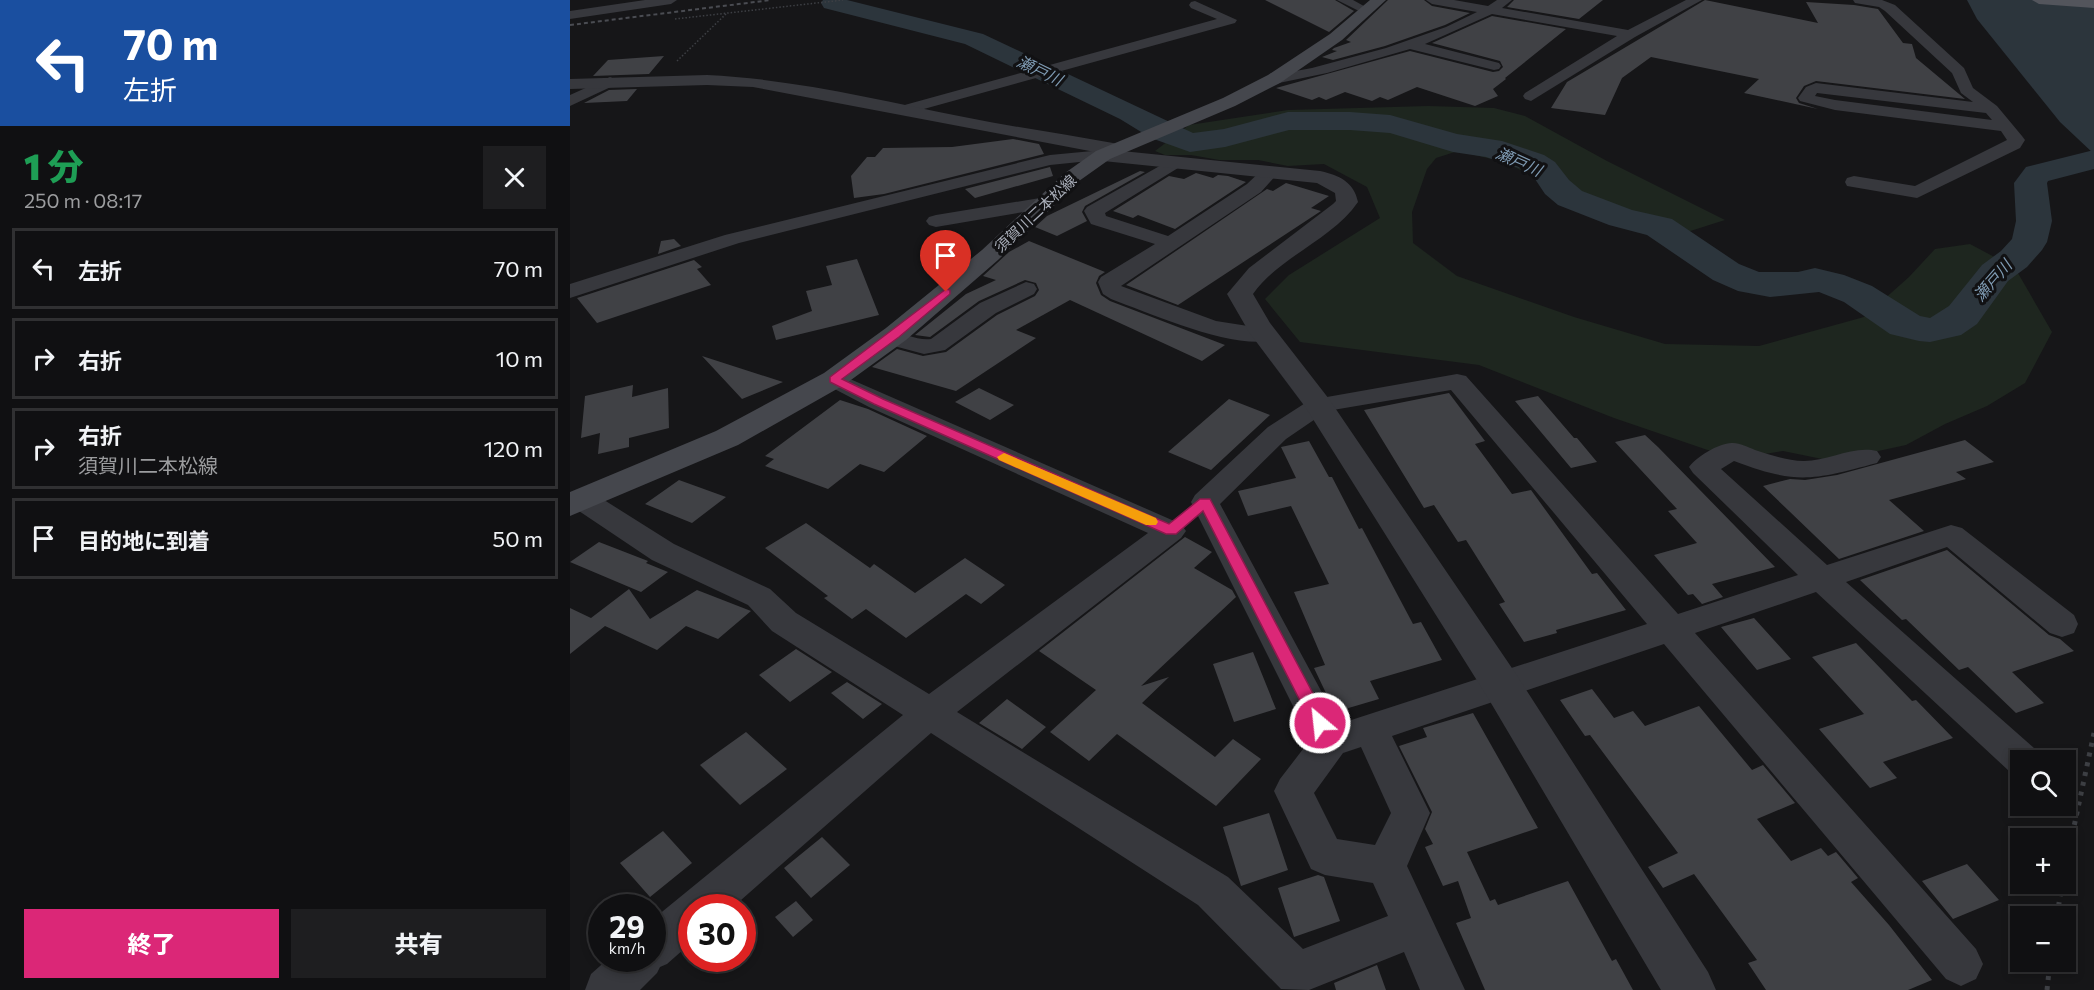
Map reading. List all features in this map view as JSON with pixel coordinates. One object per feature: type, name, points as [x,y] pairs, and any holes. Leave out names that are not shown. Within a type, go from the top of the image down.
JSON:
[{"type":"main road","name":"須賀川二本松線","points":[[577,502],[727,438],[834,379],[891,338],[990,255],[1072,177],[1114,149],[1230,102],[1274,79],[1336,37],[1379,0]]},
{"type":"main road","points":[[2039,0],[2094,4]]},
{"type":"street","points":[[570,15],[671,0]]},
{"type":"street","points":[[1343,0],[1365,10]]},
{"type":"street","points":[[1432,0],[1490,12],[1630,34]]},
{"type":"street","points":[[1274,79],[1319,71],[1410,45],[1461,26],[1490,12],[1506,0]]},
{"type":"street","points":[[1531,96],[1630,34],[1696,0]]},
{"type":"street","points":[[1854,182],[1917,192],[2014,144],[2016,140],[1990,110],[1965,90],[1959,71],[1890,8],[1883,4],[1859,0]]},
{"type":"street","points":[[908,109],[1230,20],[1195,5]]},
{"type":"street","points":[[1410,45],[1494,66]]},
{"type":"street","points":[[570,84],[656,81],[753,82],[1114,149],[1172,164],[1326,179],[1341,186],[1348,199],[1347,202],[1322,226],[1245,285],[1240,294],[1266,335],[1319,405],[1502,686],[1690,990]]},
{"type":"street","points":[[570,101],[610,82]]},
{"type":"street","points":[[1990,110],[1816,88],[1811,90],[1806,98],[1835,105],[2007,127]]},
{"type":"street","points":[[570,291],[732,239],[1050,160],[1114,149]]},
{"type":"street","points":[[1171,243],[1098,220],[1094,211],[1172,164]]},
{"type":"street","points":[[1266,335],[1237,333],[1198,322],[1119,294],[1111,289],[1109,282],[1254,188],[1270,172]]},
{"type":"street","points":[[936,221],[1046,202]]},
{"type":"street","points":[[891,338],[924,347],[937,345],[988,308],[1026,289]]},
{"type":"street","points":[[834,379],[878,402],[1171,531]]},
{"type":"street","points":[[717,894],[930,713],[1171,531],[1277,433],[1319,405],[1457,381],[1961,964]]},
{"type":"street","points":[[1867,457],[1804,471],[1757,460],[1732,451],[1703,466],[1822,579],[2011,750]]},
{"type":"street","points":[[577,502],[663,552],[759,597],[784,621],[1213,891],[1297,973],[1413,927]]},
{"type":"street","points":[[1205,502],[1330,742]]},
{"type":"street","points":[[1386,866],[1325,856],[1293,791],[1330,742],[1951,535],[2062,624]]},
{"type":"street","points":[[1370,729],[1411,813],[1386,866],[1443,990]]},
{"type":"street","points":[[666,937],[678,926]]},
{"type":"street","points":[[608,990],[627,972]]},
{"type":"path","points":[[670,20],[843,0]]},
{"type":"path","points":[[656,81],[727,13]]},
{"type":"path","points":[[2074,828],[2094,733]]},
{"type":"path","points":[[2047,990],[2049,972]]},
{"type":"shaded area","points":[[1967,0],[2094,0],[2094,154],[2060,122],[1977,19]]},
{"type":"shaded area","points":[[1428,106],[1494,108],[1525,116],[1607,161],[1725,220],[1684,233],[1575,197],[1504,162],[1458,151],[1436,158],[1427,169],[1412,212],[1413,243],[1457,276],[1574,317],[1665,344],[1759,346],[1864,317],[1909,277],[1935,249],[1970,244],[2015,268],[2052,332],[2025,383],[1987,406],[1945,424],[1906,445],[1832,461],[1783,451],[1734,459],[1614,418],[1479,365],[1300,342],[1265,299],[1289,275],[1380,218],[1367,187],[1324,164],[1288,166],[1258,160],[1219,160],[1191,155],[1165,155],[1155,151],[1189,125],[1288,110]]},
{"type":"building","points":[[1265,0],[1335,0],[1354,11],[1329,32]]},
{"type":"building","points":[[1388,0],[1424,0],[1432,6],[1470,13],[1445,25],[1385,46],[1333,60],[1322,57],[1337,51],[1332,50],[1334,48],[1351,42],[1346,40]]},
{"type":"building","points":[[1514,0],[1603,0],[1579,19],[1507,7]]},
{"type":"building","points":[[1705,0],[1818,23],[1806,2],[1878,9],[1903,43],[1912,44],[1916,58],[1965,99],[1816,81],[1804,86],[1796,98],[1799,103],[1818,109],[1744,93],[1759,79],[1651,57],[1622,78],[1605,115],[1551,108],[1567,82]]},
{"type":"building","points":[[1492,16],[1566,29],[1493,89],[1498,96],[1475,106],[1417,87],[1388,100],[1380,97],[1372,101],[1345,92],[1326,100],[1319,97],[1312,100],[1276,88],[1410,51],[1493,72],[1499,71],[1503,67],[1500,61],[1432,43]]},
{"type":"building","points":[[664,56],[649,74],[593,76],[608,60]]},
{"type":"building","points":[[637,89],[627,101],[584,103],[609,90]]},
{"type":"building","points":[[1013,139],[1039,144],[1044,154],[884,194],[854,198],[851,176],[867,157],[875,157],[883,148],[952,147]]},
{"type":"building","points":[[1050,167],[1053,176],[975,198],[965,189]]},
{"type":"building","points":[[1140,171],[1145,172],[1085,206],[1082,212],[1087,221],[1057,236],[1035,227],[1047,216]]},
{"type":"building","points":[[1196,173],[1213,178],[1218,175],[1228,176],[1246,182],[1175,229],[1138,215],[1133,218],[1113,211],[1169,176],[1184,179]]},
{"type":"building","points":[[1286,183],[1329,196],[1311,208],[1321,211],[1178,305],[1126,285],[1267,189],[1273,191]]},
{"type":"building","points":[[674,239],[681,246],[658,254],[661,241]]},
{"type":"building","points":[[1029,241],[1105,272],[1099,276],[1096,283],[1101,295],[1110,301],[1225,345],[1202,361],[1070,300],[1016,330],[1036,338],[956,391],[872,367],[897,349],[923,356],[946,352],[997,315],[1035,296],[1039,290],[1036,283],[1025,280],[979,301],[930,337],[915,335],[966,294],[996,280],[983,276],[1009,252]]},
{"type":"building","points":[[857,259],[879,315],[776,340],[772,326],[812,311],[806,291],[832,285],[826,266]]},
{"type":"building","points":[[694,260],[702,267],[697,269],[711,285],[597,323],[577,298]]},
{"type":"building","points":[[702,356],[783,382],[742,399]]},
{"type":"building","points":[[633,385],[632,397],[668,388],[669,428],[629,438],[629,447],[598,454],[600,433],[581,438],[585,396]]},
{"type":"building","points":[[979,388],[1014,405],[990,420],[955,402]]},
{"type":"building","points":[[1449,393],[1485,441],[1475,444],[1512,494],[1531,490],[1592,574],[1597,573],[1626,610],[1556,630],[1557,633],[1524,642],[1499,604],[1505,602],[1466,540],[1458,542],[1434,505],[1424,508],[1364,410]]},
{"type":"building","points":[[1538,396],[1597,462],[1571,468],[1515,401]]},
{"type":"building","points":[[1229,399],[1270,415],[1211,470],[1168,452]]},
{"type":"building","points":[[840,400],[868,409],[927,436],[884,472],[860,464],[828,489],[765,466],[774,459],[765,456]]},
{"type":"building","points":[[1645,435],[1775,567],[1712,584],[1723,597],[1702,604],[1693,594],[1688,595],[1654,555],[1697,543],[1668,511],[1677,509],[1615,442]]},
{"type":"building","points":[[1965,440],[1994,462],[1956,472],[1966,479],[1889,500],[1924,531],[1839,559],[1763,486],[1790,479],[1805,480],[1837,475]]},
{"type":"building","points":[[1309,441],[1329,477],[1332,477],[1359,529],[1362,528],[1413,624],[1421,622],[1442,660],[1370,681],[1379,699],[1335,712],[1314,668],[1325,665],[1294,592],[1329,584],[1291,506],[1248,516],[1238,491],[1296,478],[1281,447]]},
{"type":"building","points":[[679,480],[726,497],[692,523],[645,504]]},
{"type":"building","points":[[806,523],[870,568],[874,564],[915,593],[965,558],[1005,585],[981,604],[966,594],[906,638],[866,609],[852,619],[824,598],[828,596],[765,548]]},
{"type":"building","points":[[1185,537],[1212,552],[1194,568],[1232,590],[1236,597],[1141,686],[1169,677],[1142,703],[1215,757],[1233,739],[1261,759],[1216,806],[1117,734],[1089,761],[1050,732],[1096,690],[1039,651]]},
{"type":"building","points":[[599,542],[648,561],[646,563],[668,572],[641,592],[570,562]]},
{"type":"building","points":[[1947,550],[2049,635],[2060,639],[2074,651],[2012,672],[2044,703],[2016,713],[1968,667],[1959,670],[1906,619],[1902,620],[1860,580]]},
{"type":"building","points":[[629,589],[650,619],[697,590],[751,611],[718,639],[686,626],[657,650],[605,626],[570,654],[570,608],[591,618]]},
{"type":"building","points":[[1754,618],[1791,659],[1757,670],[1721,627]]},
{"type":"building","points":[[1856,643],[1912,701],[1916,700],[1953,738],[1883,762],[1897,778],[1870,788],[1819,729],[1864,714],[1812,657]]},
{"type":"building","points":[[796,649],[832,672],[790,702],[759,675]]},
{"type":"building","points":[[1253,652],[1276,709],[1234,722],[1213,664]]},
{"type":"building","points":[[847,682],[882,704],[863,719],[831,693]]},
{"type":"building","points":[[1592,689],[1614,718],[1633,711],[1645,726],[1699,706],[1752,770],[1763,765],[1795,803],[1757,819],[1791,861],[1821,848],[1828,856],[1836,852],[1858,878],[1851,882],[1889,925],[1932,980],[1908,990],[1766,990],[1748,963],[1757,960],[1694,874],[1663,888],[1648,867],[1678,853],[1590,735],[1585,736],[1560,700]]},
{"type":"building","points":[[1007,699],[1046,727],[1022,749],[979,723]]},
{"type":"building","points":[[1473,713],[1538,828],[1467,852],[1490,901],[1495,899],[1498,905],[1568,881],[1612,961],[1616,959],[1633,990],[1485,990],[1456,923],[1471,918],[1458,881],[1443,886],[1425,847],[1433,844],[1425,829],[1432,812],[1399,746],[1427,737],[1423,728]]},
{"type":"building","points":[[746,732],[787,769],[740,805],[700,765]]},
{"type":"building","points":[[1269,813],[1288,870],[1241,886],[1223,827]]},
{"type":"building","points":[[663,831],[692,863],[654,894],[647,894],[620,863]]},
{"type":"building","points":[[822,837],[850,865],[811,898],[784,868]]},
{"type":"building","points":[[1967,864],[1999,900],[1953,919],[1922,881]]},
{"type":"building","points":[[1318,875],[1324,877],[1340,921],[1294,937],[1278,888]]},
{"type":"building","points":[[796,901],[813,920],[793,937],[775,917]]},
{"type":"building","points":[[1377,965],[1386,990],[1336,990],[1334,983]]},
{"type":"waterway","name":"瀬戸川","points":[[832,3],[974,39],[1130,113],[1162,132],[1190,143],[1225,138],[1288,121],[1350,121],[1390,124],[1453,143],[1491,148],[1533,162],[1544,169],[1557,187],[1570,198],[1621,218],[1659,227],[1726,272],[1752,283],[1798,284],[1815,280],[1830,283],[1858,294],[1905,325],[1919,329],[1930,330],[1946,326],[1963,315],[1995,273],[2014,259],[2029,242],[2034,221],[2030,183],[2037,174],[2094,159]]},
{"type":"railway","points":[[570,25],[771,0]]},
{"type":"slow traffic","points":[[1004,457],[1151,522]]},
{"type":"route","points":[[946,292],[896,334],[834,379],[878,402],[1171,531],[1205,502],[1320,723]]}]
